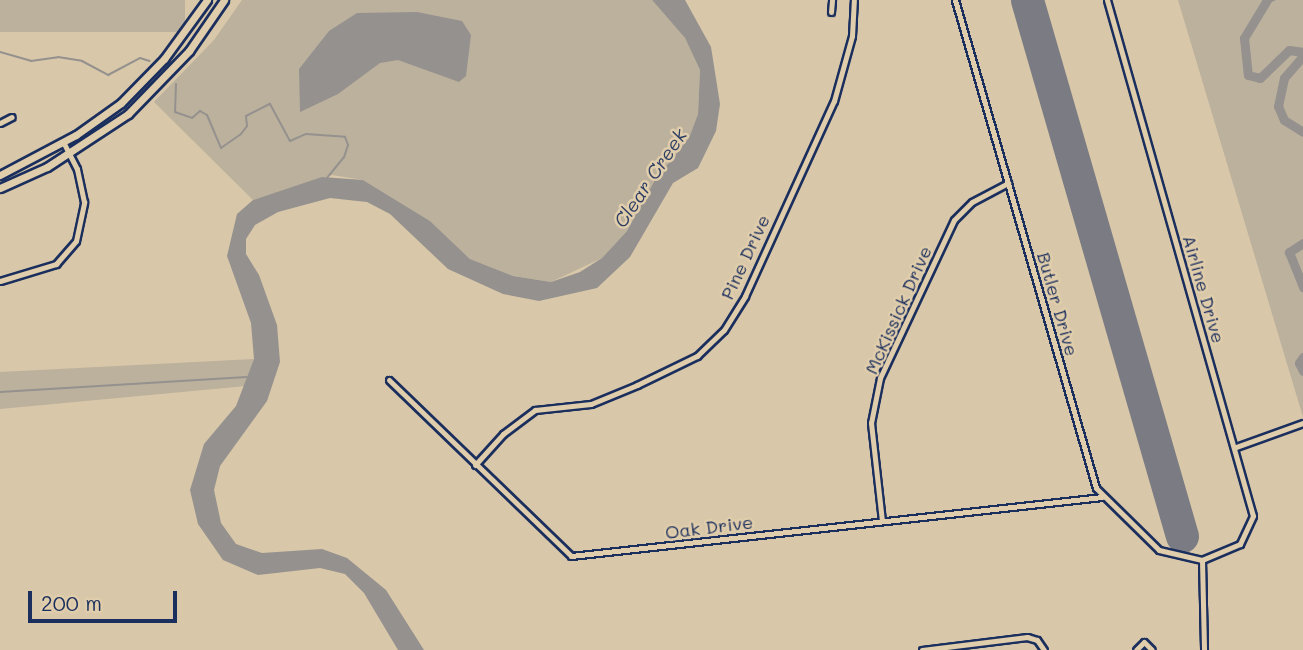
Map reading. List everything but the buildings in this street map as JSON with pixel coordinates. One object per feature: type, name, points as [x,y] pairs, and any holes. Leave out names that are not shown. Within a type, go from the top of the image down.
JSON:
[{"type":"main road","points":[[0,175],[63,142],[135,89],[164,59],[207,0]]},
{"type":"main road","points":[[0,188],[69,154],[128,114],[189,51],[225,0]]},
{"type":"street","points":[[831,12],[832,0]]},
{"type":"street","name":"Pine Drive","points":[[475,465],[503,434],[535,410],[591,404],[637,385],[697,356],[724,330],[745,296],[834,101],[852,36],[854,0]]},
{"type":"street","name":"Butler Drive","points":[[954,0],[1102,497]]},
{"type":"street","name":"Airline Drive","points":[[1107,0],[1251,505],[1250,528],[1240,544],[1202,560]]},
{"type":"street","points":[[0,123],[12,117]]},
{"type":"street","points":[[0,281],[56,264],[76,242],[84,202],[63,142]]},
{"type":"street","name":"McKissick Drive","points":[[882,521],[871,424],[880,378],[954,220],[972,202],[1008,183]]},
{"type":"street","name":"Oak Drive","points":[[389,380],[571,556],[1102,497]]},
{"type":"street","points":[[1236,447],[1303,423]]},
{"type":"street","points":[[1102,497],[1159,550],[1202,560],[1204,650]]},
{"type":"street","points":[[922,650],[1027,637],[1037,640],[1044,650]]},
{"type":"street","points":[[1136,650],[1144,642],[1152,650]]},
{"type":"shaded area","points":[[0,0],[185,0],[185,32],[0,32]]},
{"type":"shaded area","points":[[242,0],[652,0],[685,38],[700,70],[698,114],[689,138],[655,180],[627,231],[602,258],[551,282],[513,276],[470,259],[430,221],[363,180],[332,175],[253,200],[154,102],[214,40]]},
{"type":"shaded area","points":[[652,0],[685,0],[711,47],[720,104],[716,131],[698,168],[673,183],[630,257],[597,288],[539,301],[503,294],[448,269],[390,214],[367,202],[330,198],[278,212],[255,225],[246,239],[246,254],[259,275],[277,325],[280,362],[267,401],[220,466],[214,490],[221,523],[236,544],[262,553],[322,549],[347,558],[386,590],[424,650],[398,650],[364,593],[345,574],[320,568],[258,575],[223,560],[198,524],[190,490],[204,444],[236,406],[254,359],[251,323],[227,256],[237,214],[253,200],[322,177],[363,180],[430,221],[470,259],[513,276],[551,282],[580,272],[602,258],[627,231],[655,180],[689,138],[698,114],[700,70],[685,38]]},
{"type":"shaded area","points":[[1178,0],[1303,0],[1303,417]]},
{"type":"shaded area","points":[[417,12],[462,21],[471,35],[466,76],[459,82],[398,60],[380,63],[338,94],[300,112],[299,69],[329,31],[357,13]]},
{"type":"shaded area","points":[[254,359],[246,386],[0,409],[0,372]]},
{"type":"waterway","points":[[1267,0],[1244,38],[1248,75],[1260,78],[1289,50],[1303,52]]},
{"type":"waterway","points":[[1267,3],[1274,0]]},
{"type":"waterway","points":[[0,52],[31,61],[58,57],[82,61],[108,75],[140,58],[150,61]]},
{"type":"waterway","points":[[1303,56],[1284,78],[1278,106],[1284,120],[1303,132]]},
{"type":"waterway","points":[[176,84],[175,112],[192,118],[200,111],[207,115],[221,148],[241,134],[247,126],[246,116],[270,104],[290,141],[306,134],[345,137],[348,145],[344,157],[327,178]]},
{"type":"waterway","points":[[1303,243],[1289,252],[1303,287]]},
{"type":"waterway","points":[[1303,357],[1299,363],[1303,371]]},
{"type":"waterway","points":[[0,392],[247,377]]},
{"type":"runway","points":[[1027,0],[1182,536]]},
{"type":"water label","name":"Clear Creek","points":[[650,178]]}]
